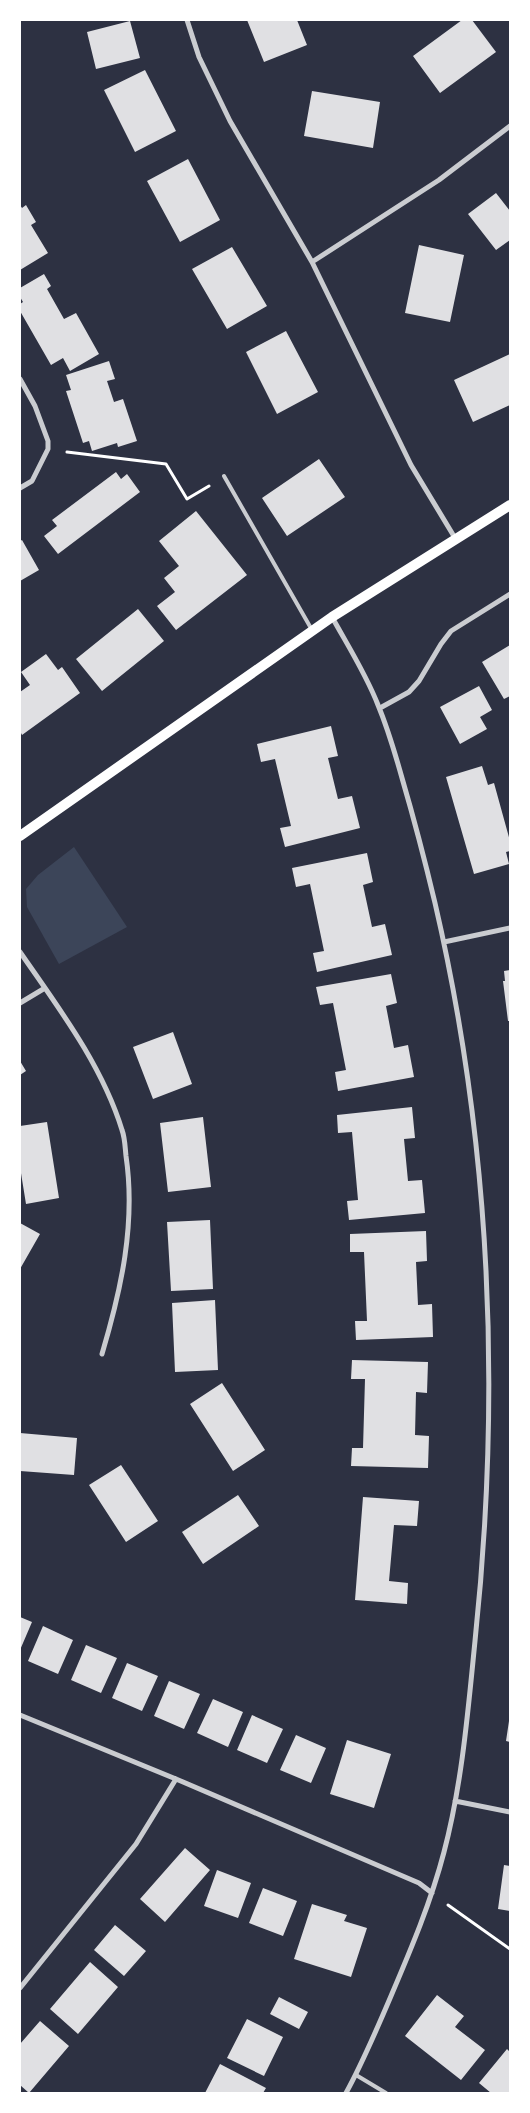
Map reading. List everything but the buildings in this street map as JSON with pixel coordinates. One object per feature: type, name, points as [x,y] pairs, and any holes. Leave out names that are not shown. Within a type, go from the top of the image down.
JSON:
[{"type":"main road","points":[[20,836],[332,617],[510,505]]},
{"type":"street","points":[[187,20],[199,56],[230,121],[312,262],[411,465],[455,538]]},
{"type":"street","points":[[312,262],[439,180],[510,126]]},
{"type":"street","points":[[20,379],[35,406],[48,441],[48,449],[32,481],[20,488]]},
{"type":"street","points":[[380,708],[409,692],[419,681],[451,631],[510,594]]},
{"type":"street","points":[[332,617],[368,682],[390,737],[416,825],[444,942],[466,1065],[478,1165],[486,1269],[489,1362],[488,1485],[468,1714],[456,1801],[432,1893],[408,1956],[356,2075],[346,2093]]},
{"type":"street","points":[[444,942],[510,928]]},
{"type":"street","points":[[20,952],[45,988],[101,1078],[122,1130],[130,1184],[129,1223],[125,1262],[115,1310],[102,1354]]},
{"type":"street","points":[[20,1003],[45,988]]},
{"type":"street","points":[[20,1715],[176,1779],[419,1883],[432,1893]]},
{"type":"street","points":[[20,1988],[136,1844],[154,1818],[176,1779]]},
{"type":"street","points":[[456,1801],[510,1812]]},
{"type":"lane","points":[[224,476],[313,632]]},
{"type":"lane","points":[[356,2075],[386,2093]]},
{"type":"path","points":[[48,449],[166,464],[187,499],[224,476]]},
{"type":"path","points":[[432,1893],[510,1949]]},
{"type":"shaded area","points":[[74,847],[127,927],[59,964],[27,907],[26,889],[38,875]]}]
